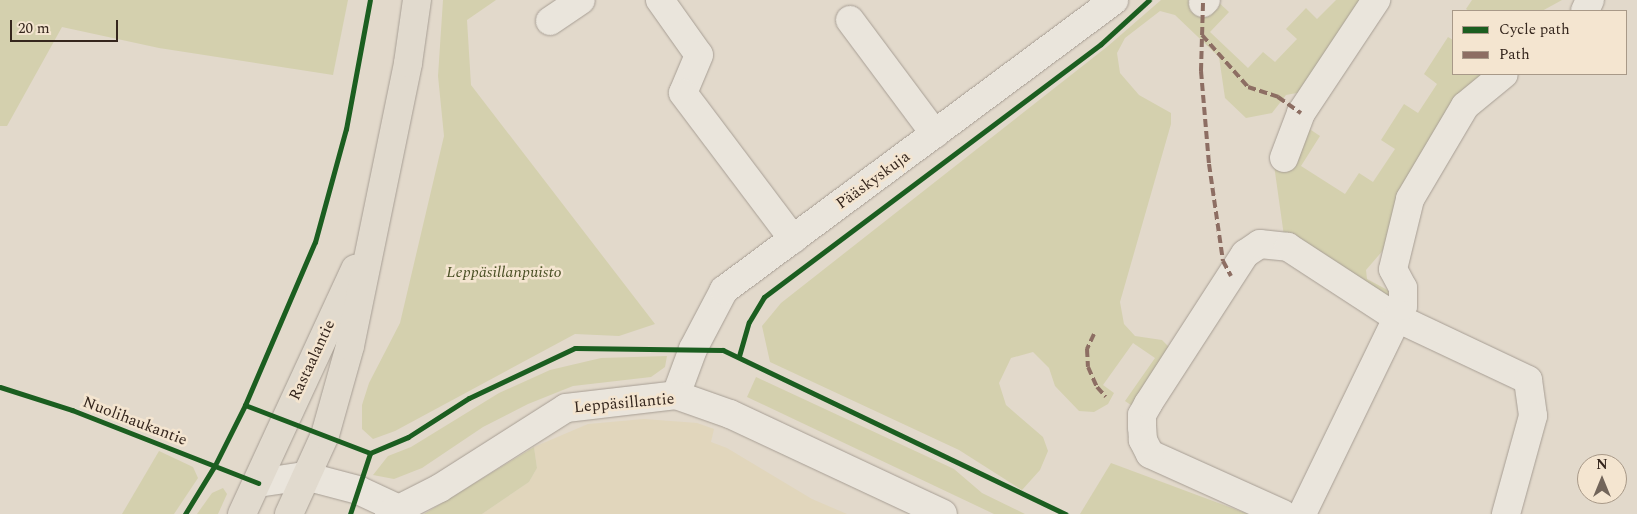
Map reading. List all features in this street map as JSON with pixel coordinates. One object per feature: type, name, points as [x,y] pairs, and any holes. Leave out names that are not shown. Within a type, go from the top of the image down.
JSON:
[{"type":"main road","name":"Rastaalantie","points":[[288,514],[333,411],[350,346],[408,63],[417,0]]},
{"type":"main road","name":"Rastaalantie","points":[[242,514],[258,483],[294,399],[372,233]]},
{"type":"street","points":[[550,21],[581,0]]},
{"type":"street","points":[[660,0],[699,56],[683,93],[793,239]]},
{"type":"street","points":[[1284,158],[1301,113],[1376,0]]},
{"type":"street","name":"Pääskyskuja","points":[[676,395],[693,349],[724,290],[935,134],[1106,3]]},
{"type":"street","points":[[850,20],[935,134]]},
{"type":"street","points":[[1302,514],[1403,306],[1403,288],[1393,269],[1410,199],[1465,106],[1503,75]]},
{"type":"street","points":[[1284,514],[1150,454],[1143,440],[1142,415],[1148,404],[1245,254],[1260,244],[1288,246],[1397,318],[1528,380],[1533,416],[1506,514]]},
{"type":"street","name":"Leppäsillantie","points":[[258,483],[305,476],[358,490],[394,511],[440,488],[566,408],[676,395],[730,414],[943,514]]},
{"type":"street","points":[[258,483],[288,514]]},
{"type":"shaded area","points":[[644,419],[697,423],[714,429],[711,442],[727,448],[812,499],[847,514],[482,514],[529,482],[537,468],[534,447],[588,424]]},
{"type":"green space","points":[[0,0],[348,0],[333,75],[159,48],[62,27],[7,126],[0,126]]},
{"type":"green space","name":"Leppäsillanpuisto","points":[[443,0],[496,0],[467,20],[471,85],[655,324],[619,336],[575,334],[395,431],[373,439],[362,429],[362,405],[369,383],[400,323],[444,136],[438,76]]},
{"type":"green space","points":[[1161,0],[1216,0],[1229,12],[1210,32],[1248,68],[1263,52],[1275,62],[1297,39],[1286,29],[1306,8],[1317,19],[1336,0],[1373,0],[1302,92],[1286,95],[1272,113],[1246,118],[1225,98],[1219,57],[1175,15],[1160,11],[1125,38],[1117,53],[1120,73],[1139,95],[1171,113],[1171,124],[1120,302],[1124,324],[1135,336],[1162,340],[1172,350],[1134,407],[1125,401],[1155,358],[1133,343],[1103,385],[1114,393],[1108,404],[1094,412],[1079,411],[1055,386],[1049,368],[1033,352],[1011,358],[999,383],[1006,405],[1043,437],[1048,451],[1040,470],[1022,490],[959,450],[770,362],[762,326],[781,303],[1108,46]]},
{"type":"green space","points":[[1472,0],[1562,0],[1544,10],[1466,9]]},
{"type":"green space","points":[[1448,37],[1452,39],[1452,75],[1493,75],[1385,248],[1366,270],[1367,279],[1393,293],[1394,309],[1284,236],[1274,165],[1308,128],[1320,136],[1301,166],[1345,194],[1359,173],[1373,182],[1395,149],[1381,140],[1404,104],[1418,113],[1437,84],[1424,74]]},
{"type":"green space","points":[[667,356],[665,367],[651,377],[573,386],[528,404],[483,427],[422,468],[394,479],[373,475],[388,456],[411,447],[499,393],[550,370],[601,358]]},
{"type":"green space","points":[[756,377],[954,469],[982,493],[1025,514],[994,514],[747,397]]},
{"type":"green space","points":[[534,447],[537,468],[529,482],[482,514],[424,514]]},
{"type":"green space","points":[[159,451],[193,467],[198,478],[174,514],[122,514]]},
{"type":"green space","points":[[1111,463],[1248,514],[1080,514]]},
{"type":"green space","points":[[223,488],[227,494],[218,514],[197,514],[212,493]]},
{"type":"marked path","points":[[1203,3],[1201,71],[1209,164],[1223,261],[1231,276]]},
{"type":"marked path","points":[[1202,35],[1248,87],[1278,97],[1301,113]]},
{"type":"marked path","points":[[1094,334],[1087,349],[1088,367],[1097,387],[1106,397]]},
{"type":"cycle path","points":[[185,514],[215,465],[245,405],[315,242],[346,129],[370,0]]},
{"type":"cycle path","points":[[739,356],[749,322],[764,297],[1101,44],[1149,0]]},
{"type":"cycle path","points":[[245,405],[370,453],[408,437],[469,398],[575,348],[723,350],[1066,514]]},
{"type":"cycle path","name":"Nuolihaukantie","points":[[0,387],[72,410],[258,483]]},
{"type":"cycle path","points":[[350,514],[370,453]]}]
